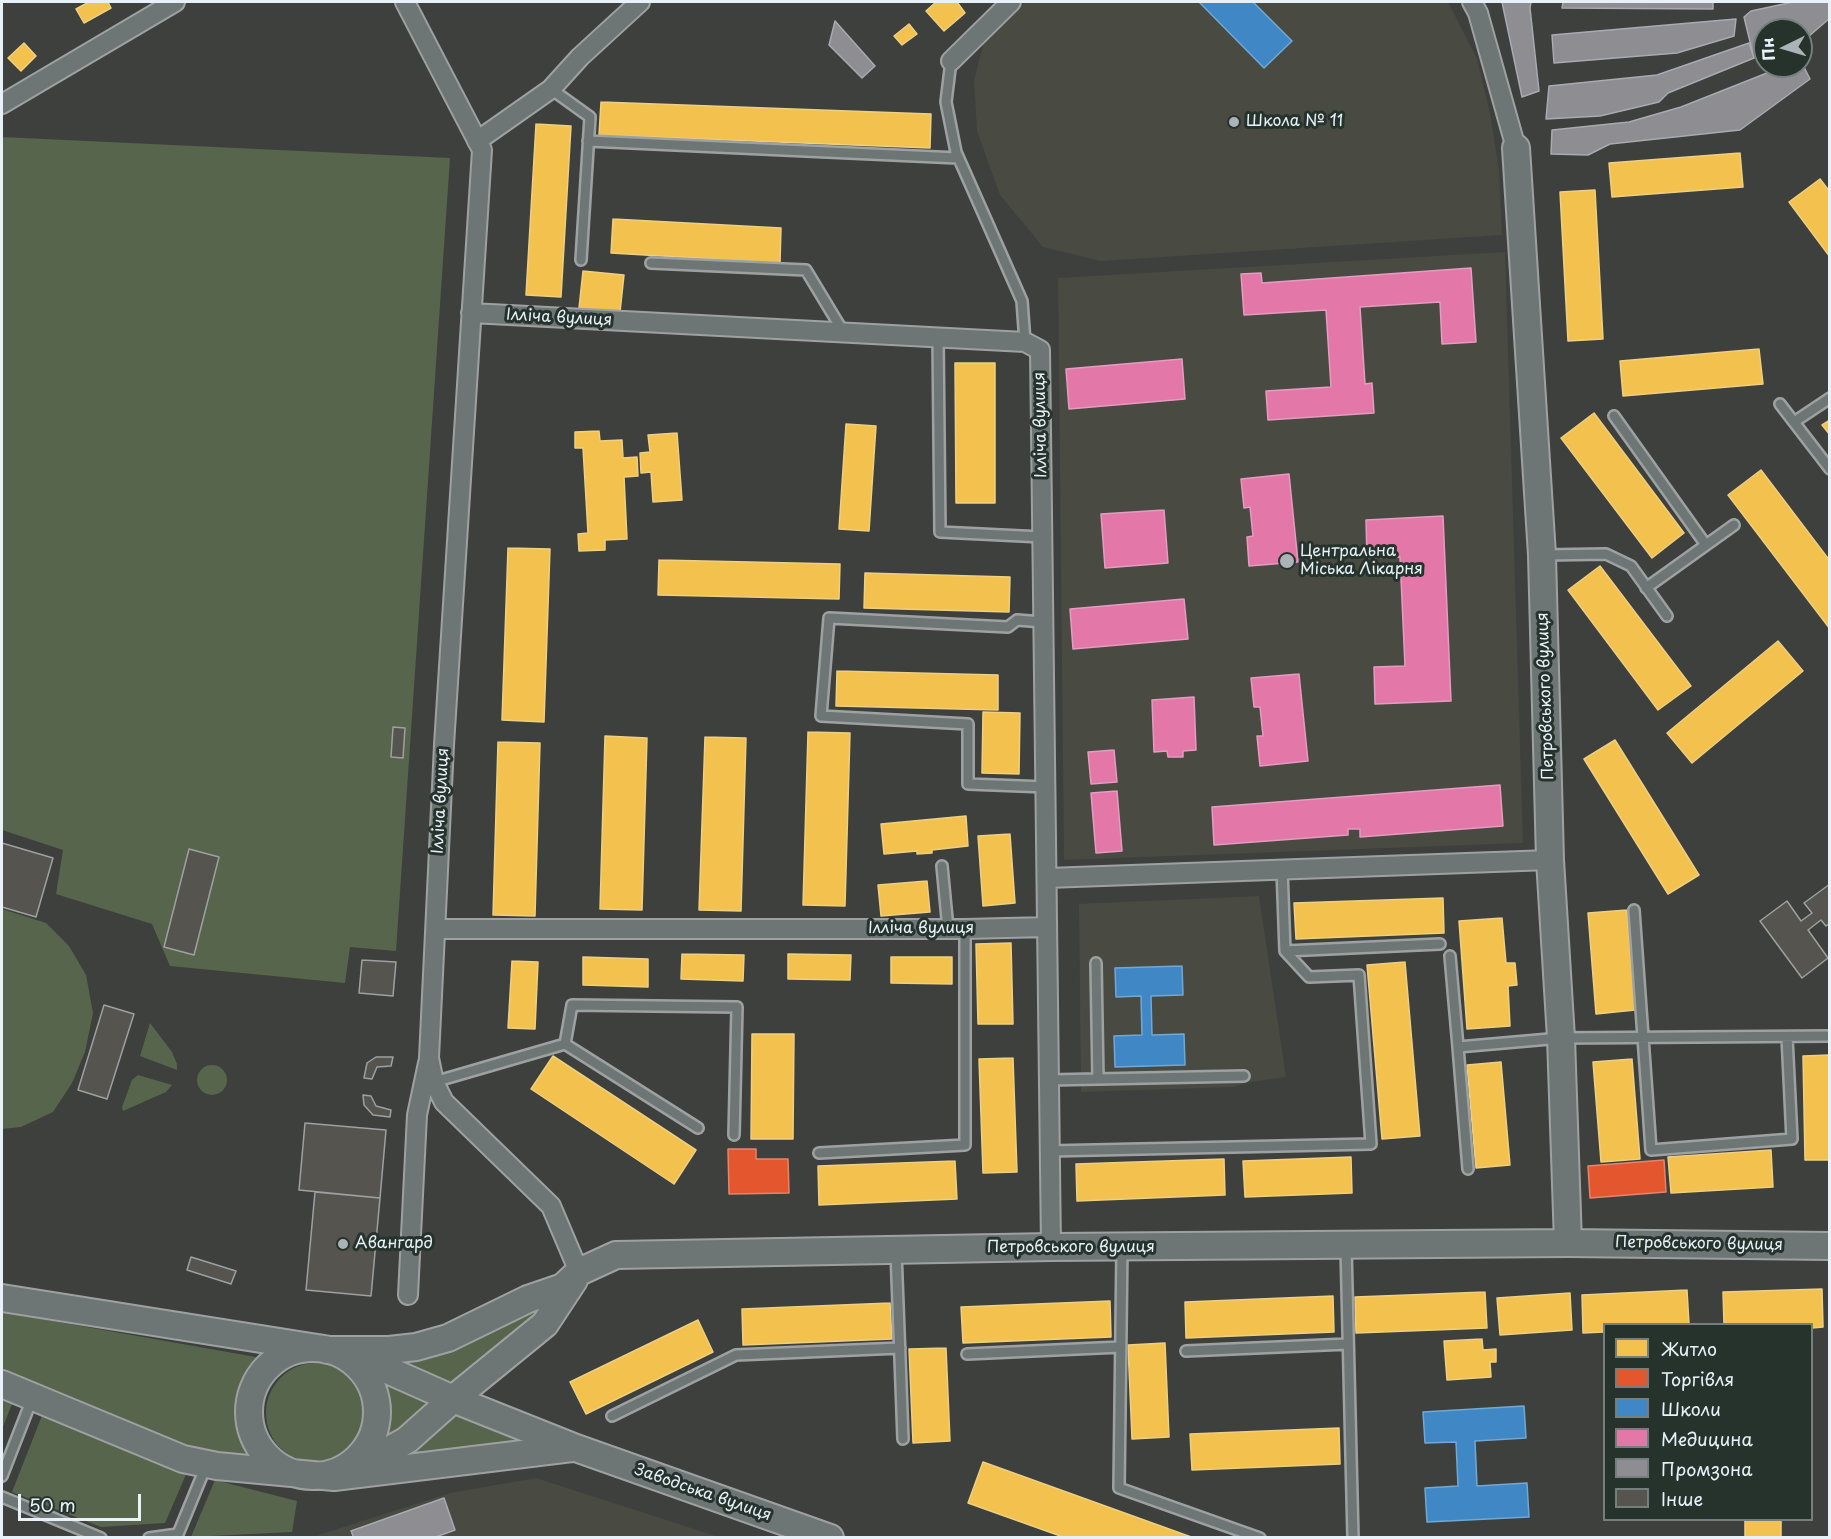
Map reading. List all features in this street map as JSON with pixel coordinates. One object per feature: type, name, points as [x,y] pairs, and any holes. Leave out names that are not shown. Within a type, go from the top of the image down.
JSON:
[{"type":"main road","name":"Петровського вулиця","points":[[1516,148],[1542,555],[1550,860],[1561,1038],[1568,1243]]},
{"type":"main road","name":"Петровського вулиця","points":[[327,1350],[389,1350],[432,1344],[528,1299],[564,1287],[579,1272],[616,1255],[1051,1247],[1568,1243],[1830,1246]]},
{"type":"main road","points":[[327,1350],[310,1348],[293,1351],[277,1359],[264,1372],[255,1387],[250,1405],[250,1424],[256,1441],[280,1467],[296,1474],[334,1475],[370,1462],[406,1440],[545,1324],[579,1272]]},
{"type":"main road","points":[[2,1298],[327,1350],[347,1358],[363,1372],[374,1390],[378,1410],[375,1430],[366,1448],[352,1463],[334,1473],[313,1476]]},
{"type":"main road","name":"Заводська вулиця","points":[[327,1350],[349,1353],[453,1399],[576,1448],[830,1538]]},
{"type":"main road","points":[[2,1384],[183,1459],[207,1464],[313,1476],[334,1477],[576,1448]]},
{"type":"street","points":[[2,104],[175,2]]},
{"type":"street","name":"Ілліча вулиця","points":[[405,2],[482,150],[444,745],[429,1058],[434,1082],[444,1102],[551,1206],[579,1272]]},
{"type":"street","points":[[477,141],[551,89],[580,57],[640,2]]},
{"type":"street","points":[[951,61],[1011,2]]},
{"type":"street","points":[[1477,5],[1516,148]]},
{"type":"street","name":"Ілліча вулиця","points":[[471,313],[1025,342],[1040,350],[1051,1247]]},
{"type":"street","points":[[1047,878],[1550,860]]},
{"type":"street","name":"Ілліча вулиця","points":[[436,929],[1047,927]]},
{"type":"street","points":[[408,1294],[417,1115],[429,1058]]},
{"type":"lane","points":[[951,61],[946,102],[958,158],[1022,302],[1025,342]]},
{"type":"lane","points":[[551,89],[590,117],[581,260]]},
{"type":"lane","points":[[588,141],[958,158]]},
{"type":"lane","points":[[651,263],[806,270],[844,333]]},
{"type":"lane","points":[[938,338],[940,532],[1042,537]]},
{"type":"lane","points":[[1794,422],[1830,398]]},
{"type":"lane","points":[[1780,404],[1830,469]]},
{"type":"lane","points":[[1614,416],[1706,545]]},
{"type":"lane","points":[[1646,588],[1734,525]]},
{"type":"lane","points":[[1542,555],[1606,554],[1630,566],[1667,616]]},
{"type":"lane","points":[[1043,622],[1017,620],[1008,627],[829,618],[821,716],[968,724],[968,784],[1046,787]]},
{"type":"lane","points":[[819,1153],[965,1145],[956,929],[942,866]]},
{"type":"lane","points":[[1049,1151],[1371,1144],[1359,975],[1309,977],[1285,951],[1282,869]]},
{"type":"lane","points":[[1634,910],[1651,1150],[1792,1139],[1787,1037]]},
{"type":"lane","points":[[1285,951],[1440,944]]},
{"type":"lane","points":[[1450,956],[1468,1168]]},
{"type":"lane","points":[[1096,963],[1098,1079]]},
{"type":"lane","points":[[565,1044],[572,1005],[737,1007],[734,1135]]},
{"type":"lane","points":[[1458,1047],[1561,1038],[1830,1036]]},
{"type":"lane","points":[[434,1082],[565,1044],[698,1128]]},
{"type":"lane","points":[[1049,1080],[1244,1076]]},
{"type":"lane","points":[[1346,1245],[1353,1538]]},
{"type":"lane","points":[[1122,1248],[1119,1488],[1260,1538]]},
{"type":"lane","points":[[896,1249],[903,1439]]},
{"type":"lane","points":[[1186,1351],[1348,1344]]},
{"type":"lane","points":[[967,1354],[1121,1347]]},
{"type":"lane","points":[[612,1416],[736,1356],[900,1348]]},
{"type":"lane","points":[[2,1476],[33,1397]]},
{"type":"lane","points":[[149,1538],[178,1534],[207,1464]]},
{"type":"lane","points":[[2,1497],[101,1538]]},
{"type":"shaded area","name":"Школа № 11","points":[[1025,2],[1448,2],[1477,59],[1490,113],[1499,170],[1502,235],[1101,261],[1043,247],[1000,195],[977,131],[974,80],[984,43]]},
{"type":"shaded area","name":"Центральна Міська Лікарня","points":[[1505,252],[1523,843],[1064,860],[1058,278]]},
{"type":"shaded area","points":[[1259,896],[1286,1077],[1244,1083],[1234,1087],[1081,1092],[1079,904]]},
{"type":"shaded area","points":[[536,1478],[719,1537],[309,1538],[450,1493]]},
{"type":"green space","points":[[2,137],[450,158],[396,951],[350,947],[345,983],[170,966],[152,924],[56,894],[63,850],[2,830]]},
{"type":"green space","points":[[2,909],[46,923],[69,946],[86,975],[93,1013],[85,1052],[72,1083],[53,1112],[21,1127],[2,1129]]},
{"type":"green space","points":[[150,1023],[172,1052],[177,1070],[140,1056]]},
{"type":"green space","points":[[212,1065],[218,1066],[226,1074],[226,1086],[218,1094],[212,1095],[206,1094],[198,1086],[197,1080],[198,1074],[206,1066]]},
{"type":"green space","points":[[138,1075],[172,1085],[166,1092],[123,1111],[122,1107],[132,1080]]},
{"type":"green space","points":[[570,1293],[450,1389],[374,1357]]},
{"type":"green space","points":[[2,1312],[267,1359],[256,1370],[248,1384],[243,1407],[246,1435],[251,1448],[258,1457],[192,1448],[2,1369]]},
{"type":"green space","points":[[316,1363],[335,1367],[351,1378],[362,1394],[366,1413],[362,1432],[351,1448],[335,1459],[316,1463],[297,1459],[281,1448],[270,1432],[266,1413],[270,1394],[281,1378],[297,1367]]},
{"type":"green space","points":[[380,1377],[439,1402],[385,1441],[390,1406]]},
{"type":"green space","points":[[2,1399],[12,1404],[2,1429]]},
{"type":"green space","points":[[454,1408],[542,1444],[389,1462]]},
{"type":"green space","points":[[43,1413],[188,1470],[165,1523],[101,1527],[12,1492]]},
{"type":"green space","points":[[215,1480],[297,1501],[292,1532],[191,1537]]},
{"type":"building: Житло","points":[[89,2],[108,2],[111,8],[84,23],[76,9]]},
{"type":"building: Житло","points":[[936,2],[957,2],[965,13],[944,31],[926,11]]},
{"type":"building: Житло","points":[[909,24],[917,34],[902,45],[894,36]]},
{"type":"building: Житло","points":[[24,43],[36,56],[21,71],[8,58]]},
{"type":"building: Житло","points":[[601,102],[931,114],[930,148],[599,135]]},
{"type":"building: Житло","points":[[536,124],[571,126],[561,297],[526,295]]},
{"type":"building: Житло","points":[[1740,153],[1743,187],[1612,197],[1609,163]]},
{"type":"building: Житло","points":[[1820,179],[1830,192],[1830,257],[1789,202]]},
{"type":"building: Житло","points":[[1595,190],[1603,339],[1568,341],[1560,192]]},
{"type":"building: Житло","points":[[613,219],[781,228],[780,263],[611,253]]},
{"type":"building: Житло","points":[[583,271],[624,275],[620,312],[579,308]]},
{"type":"building: Житло","points":[[1759,349],[1763,384],[1623,396],[1620,361]]},
{"type":"building: Житло","points":[[955,363],[995,363],[995,503],[956,503]]},
{"type":"building: Житло","points":[[1594,413],[1684,533],[1652,558],[1561,438]]},
{"type":"building: Житло","points":[[1830,420],[1830,435],[1822,425]]},
{"type":"building: Житло","points":[[846,424],[876,426],[869,531],[839,529]]},
{"type":"building: Житло","points":[[599,431],[600,441],[622,440],[623,458],[637,457],[638,476],[624,477],[627,539],[605,540],[605,550],[579,551],[578,534],[588,533],[583,448],[575,448],[575,432]]},
{"type":"building: Житло","points":[[677,433],[682,500],[653,502],[651,472],[641,473],[640,453],[650,452],[648,435]]},
{"type":"building: Житло","points":[[1761,470],[1830,561],[1830,629],[1728,495]]},
{"type":"building: Житло","points":[[508,548],[550,549],[544,722],[502,720]]},
{"type":"building: Житло","points":[[659,560],[840,564],[839,599],[658,595]]},
{"type":"building: Житло","points":[[1600,566],[1691,686],[1658,710],[1568,590]]},
{"type":"building: Житло","points":[[865,573],[1010,577],[1009,612],[864,608]]},
{"type":"building: Житло","points":[[1778,641],[1803,671],[1692,763],[1667,733]]},
{"type":"building: Житло","points":[[837,671],[998,675],[998,710],[836,706]]},
{"type":"building: Житло","points":[[983,712],[1020,713],[1019,774],[982,773]]},
{"type":"building: Житло","points":[[808,732],[850,733],[845,906],[803,905]]},
{"type":"building: Житло","points":[[605,736],[647,738],[642,910],[600,909]]},
{"type":"building: Житло","points":[[705,737],[746,738],[741,911],[699,910]]},
{"type":"building: Житло","points":[[1615,740],[1699,875],[1668,894],[1584,759]]},
{"type":"building: Житло","points":[[498,742],[540,743],[535,916],[493,915]]},
{"type":"building: Житло","points":[[966,816],[968,846],[932,850],[932,853],[917,854],[917,851],[884,854],[881,824]]},
{"type":"building: Житло","points":[[1010,834],[1015,903],[983,906],[978,836]]},
{"type":"building: Житло","points":[[927,881],[930,912],[881,916],[878,885]]},
{"type":"building: Житло","points":[[1443,898],[1444,933],[1296,939],[1294,903]]},
{"type":"building: Житло","points":[[1627,910],[1635,1010],[1596,1014],[1588,913]]},
{"type":"building: Житло","points":[[1502,918],[1506,963],[1515,963],[1517,985],[1508,986],[1510,1026],[1467,1029],[1459,921]]},
{"type":"building: Житло","points":[[1011,943],[1013,1024],[978,1024],[976,944]]},
{"type":"building: Житло","points":[[682,954],[744,955],[743,981],[681,979]]},
{"type":"building: Житло","points":[[788,954],[851,955],[850,980],[788,979]]},
{"type":"building: Житло","points":[[583,957],[648,959],[648,987],[583,985]]},
{"type":"building: Житло","points":[[891,957],[952,957],[952,984],[891,983]]},
{"type":"building: Житло","points":[[512,961],[538,962],[535,1029],[508,1028]]},
{"type":"building: Житло","points":[[1405,962],[1420,1136],[1382,1139],[1367,965]]},
{"type":"building: Житло","points":[[752,1034],[794,1034],[793,1139],[751,1139]]},
{"type":"building: Житло","points":[[1830,1055],[1830,1160],[1805,1160],[1803,1056]]},
{"type":"building: Житло","points":[[553,1056],[696,1150],[674,1184],[531,1089]]},
{"type":"building: Житло","points":[[1013,1058],[1017,1172],[983,1173],[979,1059]]},
{"type":"building: Житло","points":[[1632,1059],[1640,1159],[1601,1162],[1593,1062]]},
{"type":"building: Житло","points":[[1501,1062],[1510,1165],[1476,1168],[1467,1065]]},
{"type":"building: Житло","points":[[1771,1150],[1773,1187],[1671,1193],[1668,1157]]},
{"type":"building: Житло","points":[[1351,1157],[1352,1193],[1245,1197],[1243,1161]]},
{"type":"building: Житло","points":[[1224,1159],[1225,1195],[1077,1201],[1076,1164]]},
{"type":"building: Житло","points":[[955,1161],[957,1199],[819,1205],[818,1166]]},
{"type":"building: Житло","points":[[1822,1289],[1823,1327],[1813,1328],[1813,1323],[1724,1323],[1723,1292]]},
{"type":"building: Житло","points":[[1687,1290],[1689,1323],[1603,1323],[1603,1332],[1583,1333],[1582,1295]]},
{"type":"building: Житло","points":[[1485,1292],[1487,1328],[1356,1333],[1355,1297]]},
{"type":"building: Житло","points":[[1570,1293],[1572,1330],[1500,1335],[1497,1298]]},
{"type":"building: Житло","points":[[1333,1296],[1334,1332],[1186,1338],[1185,1302]]},
{"type":"building: Житло","points":[[1110,1301],[1111,1337],[963,1343],[961,1307]]},
{"type":"building: Житло","points":[[890,1303],[892,1339],[743,1345],[742,1309]]},
{"type":"building: Житло","points":[[698,1320],[713,1352],[586,1414],[570,1382]]},
{"type":"building: Житло","points":[[1482,1339],[1483,1350],[1496,1349],[1496,1362],[1490,1362],[1491,1377],[1447,1380],[1444,1341]]},
{"type":"building: Житло","points":[[1165,1343],[1169,1437],[1132,1439],[1128,1345]]},
{"type":"building: Житло","points":[[946,1348],[950,1441],[913,1443],[909,1349]]},
{"type":"building: Житло","points":[[1339,1428],[1340,1464],[1192,1470],[1190,1434]]},
{"type":"building: Житло","points":[[983,1462],[1194,1538],[1066,1538],[968,1503]]},
{"type":"building: Житло","points":[[1745,1521],[1781,1521],[1781,1538],[1745,1538]]},
{"type":"building: Торгівля","points":[[728,1149],[756,1149],[756,1159],[788,1159],[789,1193],[729,1194]]},
{"type":"building: Торгівля","points":[[1664,1160],[1666,1192],[1590,1198],[1588,1166]]},
{"type":"building: Школи","points":[[1199,2],[1253,2],[1292,41],[1264,68]]},
{"type":"building: Школи","points":[[1182,966],[1183,995],[1151,996],[1152,1035],[1184,1034],[1185,1065],[1115,1067],[1114,1036],[1142,1035],[1141,996],[1116,997],[1115,968]]},
{"type":"building: Школи","points":[[1524,1406],[1526,1438],[1475,1441],[1477,1486],[1527,1483],[1529,1517],[1427,1522],[1425,1488],[1458,1486],[1456,1442],[1425,1443],[1423,1412]]},
{"type":"building: Медицина","points":[[1471,268],[1476,342],[1442,344],[1440,302],[1360,307],[1365,384],[1372,383],[1374,413],[1268,420],[1266,391],[1331,387],[1326,310],[1244,315],[1241,274],[1261,273],[1262,283]]},
{"type":"building: Медицина","points":[[1182,359],[1185,399],[1069,409],[1066,369]]},
{"type":"building: Медицина","points":[[1289,474],[1298,562],[1249,566],[1247,537],[1253,536],[1250,507],[1244,508],[1241,479]]},
{"type":"building: Медицина","points":[[1164,510],[1168,563],[1105,568],[1101,514]]},
{"type":"building: Медицина","points":[[1443,516],[1451,701],[1375,704],[1374,667],[1405,666],[1400,557],[1367,558],[1366,520]]},
{"type":"building: Медицина","points":[[1184,599],[1188,639],[1073,649],[1070,609]]},
{"type":"building: Медицина","points":[[1299,674],[1308,761],[1260,766],[1257,736],[1263,736],[1260,707],[1254,707],[1251,678]]},
{"type":"building: Медицина","points":[[1194,697],[1196,750],[1183,751],[1183,757],[1168,757],[1167,751],[1154,752],[1152,700]]},
{"type":"building: Медицина","points":[[1114,750],[1117,782],[1091,784],[1088,752]]},
{"type":"building: Медицина","points":[[1500,785],[1503,826],[1360,837],[1360,829],[1348,829],[1348,835],[1214,845],[1212,807]]},
{"type":"building: Медицина","points":[[1117,791],[1122,851],[1096,853],[1091,793]]},
{"type":"building: Промзона","points":[[1502,2],[1531,2],[1539,91],[1522,97]]},
{"type":"building: Промзона","points":[[1563,2],[1713,2],[1713,9],[1562,8]]},
{"type":"building: Промзона","points":[[1793,2],[1830,2],[1830,18],[1813,33],[1813,18],[1753,18],[1753,54],[1744,17],[1751,11]]},
{"type":"building: Промзона","points":[[1736,19],[1734,36],[1677,53],[1554,63],[1552,35]]},
{"type":"building: Промзона","points":[[835,21],[875,66],[862,78],[829,45]]},
{"type":"building: Промзона","points":[[1749,43],[1753,55],[1753,58],[1668,93],[1659,102],[1600,116],[1546,119],[1549,86],[1657,75]]},
{"type":"building: Промзона","points":[[1754,78],[1810,79],[1740,130],[1610,144],[1588,155],[1551,154],[1552,130],[1629,122],[1681,107]]},
{"type":"building: Промзона","points":[[444,1498],[455,1530],[433,1538],[354,1538],[351,1531]]},
{"type":"building: Інше","points":[[393,727],[405,728],[403,758],[391,757]]},
{"type":"building: Інше","points":[[2,843],[53,858],[36,917],[2,907]]},
{"type":"building: Інше","points":[[189,849],[219,857],[194,955],[164,947]]},
{"type":"building: Інше","points":[[1830,884],[1830,923],[1826,926],[1821,920],[1808,930],[1828,958],[1802,978],[1760,921],[1787,901],[1801,921],[1812,913],[1804,903]]},
{"type":"building: Інше","points":[[362,960],[396,962],[393,996],[359,993]]},
{"type":"building: Інше","points":[[104,1005],[134,1014],[107,1099],[78,1090]]},
{"type":"building: Інше","points":[[376,1057],[393,1057],[391,1066],[377,1067],[372,1079],[364,1078],[367,1063]]},
{"type":"building: Інше","points":[[363,1095],[371,1096],[376,1106],[391,1110],[390,1117],[373,1115],[364,1105]]},
{"type":"building: Інше","points":[[305,1123],[386,1130],[380,1198],[299,1190]]},
{"type":"building: Інше","name":"Авангард","points":[[315,1192],[380,1198],[371,1296],[306,1290]]},
{"type":"building: Інше","points":[[191,1257],[236,1271],[231,1284],[187,1270]]},
{"type":"place","name":"Школа № 11","points":[[1234,122]]},
{"type":"place","name":"Центральна Міська Лікарня","points":[[1287,561]]},
{"type":"place","name":"Авангард","points":[[343,1244]]}]
